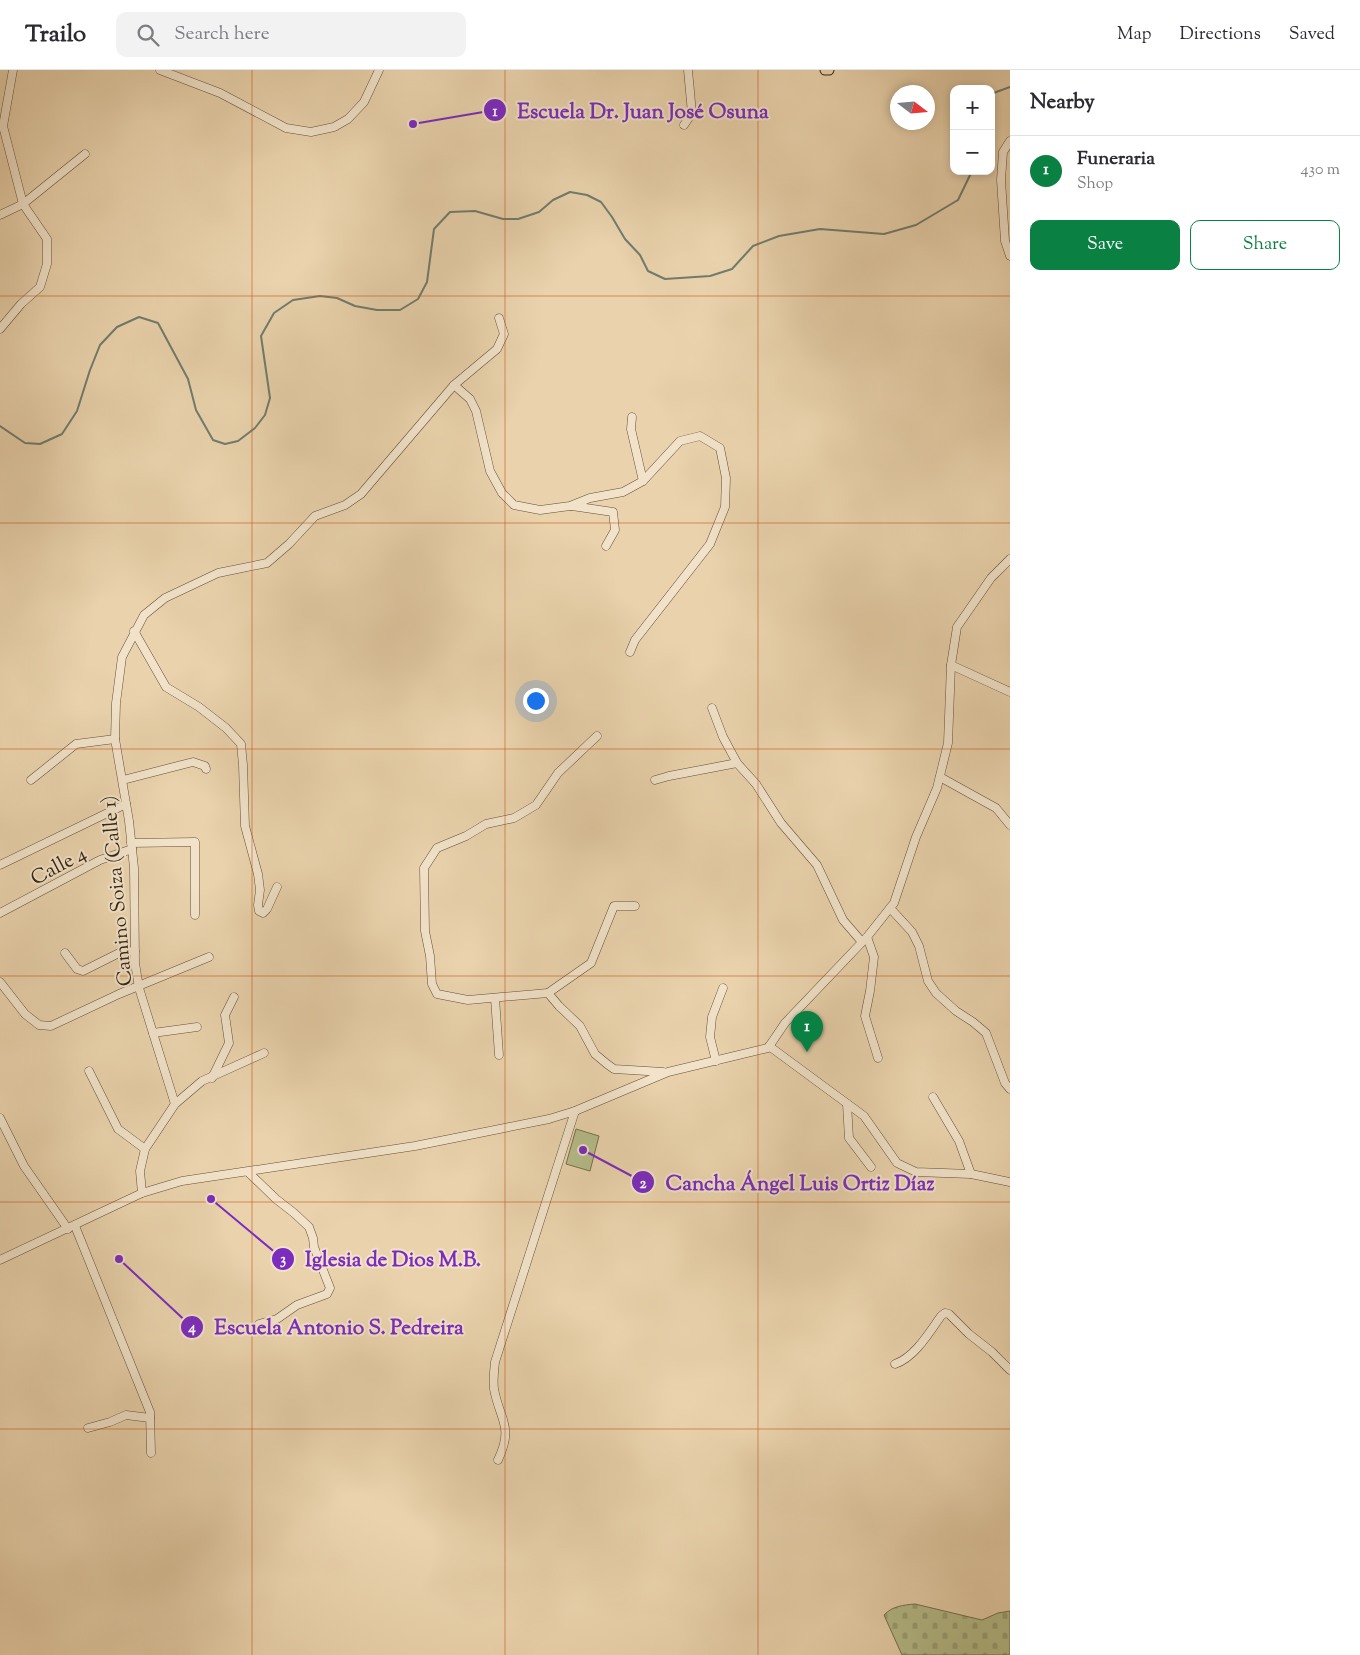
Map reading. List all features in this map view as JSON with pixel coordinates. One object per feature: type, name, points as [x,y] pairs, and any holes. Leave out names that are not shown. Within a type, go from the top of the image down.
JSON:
[{"type":"street","points":[[0,329],[21,304],[40,287],[47,264],[47,239],[23,204],[3,126],[13,70]]},
{"type":"street","points":[[160,70],[220,93],[286,128],[311,132],[334,126],[348,119],[364,102],[379,70]]},
{"type":"street","points":[[684,125],[692,113],[688,70]]},
{"type":"street","points":[[1010,142],[1003,152],[1001,180],[1005,241],[1010,256]]},
{"type":"street","points":[[0,215],[23,204],[85,154]]},
{"type":"street","name":"Camino Soiza (Calle 1)","points":[[175,1104],[138,988],[135,951],[134,868],[116,739],[116,702],[122,656],[144,615],[165,598],[218,573],[267,563],[289,544],[315,516],[345,505],[361,494],[454,385],[497,349],[504,334],[499,318]]},
{"type":"street","points":[[454,385],[470,399],[476,411],[490,471],[502,493],[514,505],[540,510],[570,506],[590,498],[623,492],[643,481],[680,441],[700,436],[720,448],[726,478],[725,508],[710,544],[634,640],[630,652]]},
{"type":"street","points":[[632,417],[631,428],[643,481]]},
{"type":"street","points":[[570,506],[613,512],[615,530],[606,546]]},
{"type":"street","points":[[0,1260],[142,1193],[182,1181],[415,1146],[533,1123],[575,1111],[668,1072],[750,1053],[769,1046],[785,1023],[864,939],[894,903],[916,837],[937,788],[948,743],[951,665],[957,627],[991,578],[1010,559]]},
{"type":"street","points":[[134,631],[166,686],[226,728],[241,744],[245,826],[258,874],[260,890],[259,911],[264,913],[277,887]]},
{"type":"street","points":[[951,665],[1010,692]]},
{"type":"street","points":[[712,708],[723,737],[737,763],[756,784],[781,823],[817,865],[842,920],[864,939],[874,957],[865,1016],[878,1058]]},
{"type":"street","points":[[597,736],[558,773],[536,805],[514,818],[486,824],[466,836],[438,848],[424,868],[425,931],[430,956],[432,984],[437,994],[468,1000],[548,993],[591,963],[614,906],[635,906]]},
{"type":"street","points":[[30,780],[76,744],[116,739]]},
{"type":"street","points":[[123,780],[193,762],[205,766],[206,769]]},
{"type":"street","points":[[655,780],[737,763]]},
{"type":"street","points":[[940,777],[996,808],[1010,824]]},
{"type":"street","points":[[0,865],[126,804]]},
{"type":"street","name":"Calle 4","points":[[0,913],[100,860],[132,846],[195,842],[195,915]]},
{"type":"street","points":[[890,908],[912,932],[919,946],[928,981],[936,993],[956,1012],[973,1022],[986,1033],[1005,1083],[1010,1090]]},
{"type":"street","points":[[65,953],[77,970],[83,971],[121,952],[135,951]]},
{"type":"street","points":[[0,982],[25,1014],[39,1026],[51,1026],[119,994],[138,988],[209,957]]},
{"type":"street","points":[[716,1061],[710,1037],[712,1017],[723,988]]},
{"type":"street","points":[[548,993],[580,1026],[595,1054],[614,1069],[668,1072]]},
{"type":"street","points":[[212,1078],[229,1043],[225,1015],[234,997]]},
{"type":"street","points":[[495,998],[499,1055]]},
{"type":"street","points":[[153,1033],[197,1027]]},
{"type":"street","points":[[769,1046],[864,1116],[897,1163],[916,1172],[971,1174],[1010,1182]]},
{"type":"street","points":[[142,1193],[140,1171],[145,1149],[175,1104],[202,1081],[264,1053]]},
{"type":"street","points":[[89,1071],[118,1129],[145,1149]]},
{"type":"street","points":[[932,1097],[959,1141],[971,1174]]},
{"type":"street","points":[[847,1104],[849,1138],[871,1167]]},
{"type":"street","points":[[498,1460],[504,1448],[507,1431],[494,1388],[494,1362],[575,1111]]},
{"type":"street","points":[[0,1118],[24,1166],[71,1228],[150,1412],[151,1453]]},
{"type":"street","points":[[248,1172],[309,1227],[314,1247],[330,1288],[327,1294],[297,1304],[277,1319],[259,1324]]},
{"type":"street","points":[[895,1364],[904,1361],[945,1313],[949,1314],[1010,1370]]},
{"type":"street","points":[[88,1428],[126,1415],[150,1418]]},
{"type":"green space","points":[[576,1129],[599,1136],[590,1171],[566,1164]]},
{"type":"green space","points":[[915,1604],[982,1620],[998,1613],[1010,1611],[1010,1655],[902,1655],[884,1615],[894,1608]]},
{"type":"waterway","points":[[995,93],[1010,87]]},
{"type":"waterway","points":[[0,426],[25,443],[40,444],[62,434],[77,411],[100,345],[117,327],[139,317],[158,323],[188,379],[196,410],[213,440],[225,444],[238,441],[255,428],[265,415],[270,398],[261,336],[274,313],[293,300],[320,296],[337,298],[355,306],[377,310],[400,310],[418,299],[427,282],[434,229],[450,212],[475,211],[503,219],[518,219],[539,212],[553,200],[570,192],[587,195],[601,202],[625,239],[640,255],[648,271],[665,279],[710,276],[732,269],[753,246],[779,236],[820,229],[884,234],[916,225],[958,200],[970,175]]},
{"type":"place","name":"Escuela Dr. Juan José Osuna","points":[[413,124]]},
{"type":"place","name":"Funeraria","points":[[807,1052]]},
{"type":"place","name":"Cancha Ángel Luis Ortiz Díaz","points":[[583,1150]]},
{"type":"place","name":"Iglesia de Dios M.B.","points":[[211,1199]]},
{"type":"place","name":"Escuela Antonio S. Pedreira","points":[[119,1259]]}]
